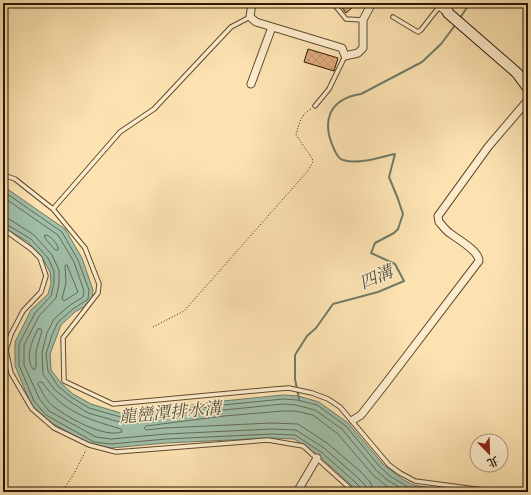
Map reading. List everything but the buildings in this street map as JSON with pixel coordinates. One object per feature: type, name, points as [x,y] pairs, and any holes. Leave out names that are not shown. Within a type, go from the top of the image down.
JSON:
[{"type":"street","points":[[252,3],[250,17],[256,22],[342,48],[345,56],[358,53],[363,48],[363,20],[372,3]]},
{"type":"street","points":[[444,9],[517,73],[528,88]]},
{"type":"street","points":[[251,84],[272,27]]},
{"type":"street","points":[[352,420],[361,415],[479,261],[479,258],[475,253],[449,233],[439,222],[438,216],[488,146],[528,100]]},
{"type":"street","points":[[298,492],[314,455]]},
{"type":"lane","points":[[333,3],[346,19],[363,20]]},
{"type":"lane","points":[[392,17],[418,32],[444,9]]},
{"type":"lane","points":[[53,209],[120,132],[154,109],[231,27],[250,17]]},
{"type":"lane","points":[[315,106],[329,89],[345,56]]},
{"type":"lane","points":[[3,175],[15,179],[53,209],[85,248],[99,284],[98,293],[63,338],[64,381],[113,404],[289,388],[312,393],[328,399],[340,407],[389,465],[415,481],[498,492]]},
{"type":"lane","points":[[3,229],[31,249],[40,258],[46,276],[41,292],[23,311],[11,334],[6,350],[11,373],[32,409],[54,428],[88,445],[116,452],[268,440],[303,446],[354,492]]},
{"type":"path","points":[[153,327],[184,311],[307,172],[313,162],[312,158],[296,135],[298,124],[303,114],[315,106]]},
{"type":"path","points":[[62,492],[75,472],[88,445]]},
{"type":"water","name":"龍巒潭排水溝","points":[[3,186],[65,229],[82,258],[93,290],[92,302],[75,312],[61,325],[50,354],[51,370],[61,383],[73,394],[91,404],[124,414],[223,401],[283,395],[298,396],[319,402],[348,423],[383,464],[402,479],[413,485],[456,492],[359,492],[318,455],[294,439],[272,438],[166,443],[111,448],[93,446],[43,418],[31,404],[15,366],[15,342],[31,310],[48,294],[51,283],[50,272],[44,261],[28,242],[3,227]]},
{"type":"waterway","name":"四溝","points":[[460,18],[470,3]]},
{"type":"waterway","name":"四溝","points":[[299,399],[295,379],[295,355],[307,336],[316,328],[333,304],[378,292],[404,281],[395,264],[371,253],[375,243],[394,233],[398,229],[403,214],[389,177],[395,154],[356,162],[341,159],[336,154],[330,139],[328,121],[331,113],[335,106],[341,101],[361,94],[422,62],[441,44],[456,24]]},
{"type":"waterway","points":[[520,492],[528,480]]}]
